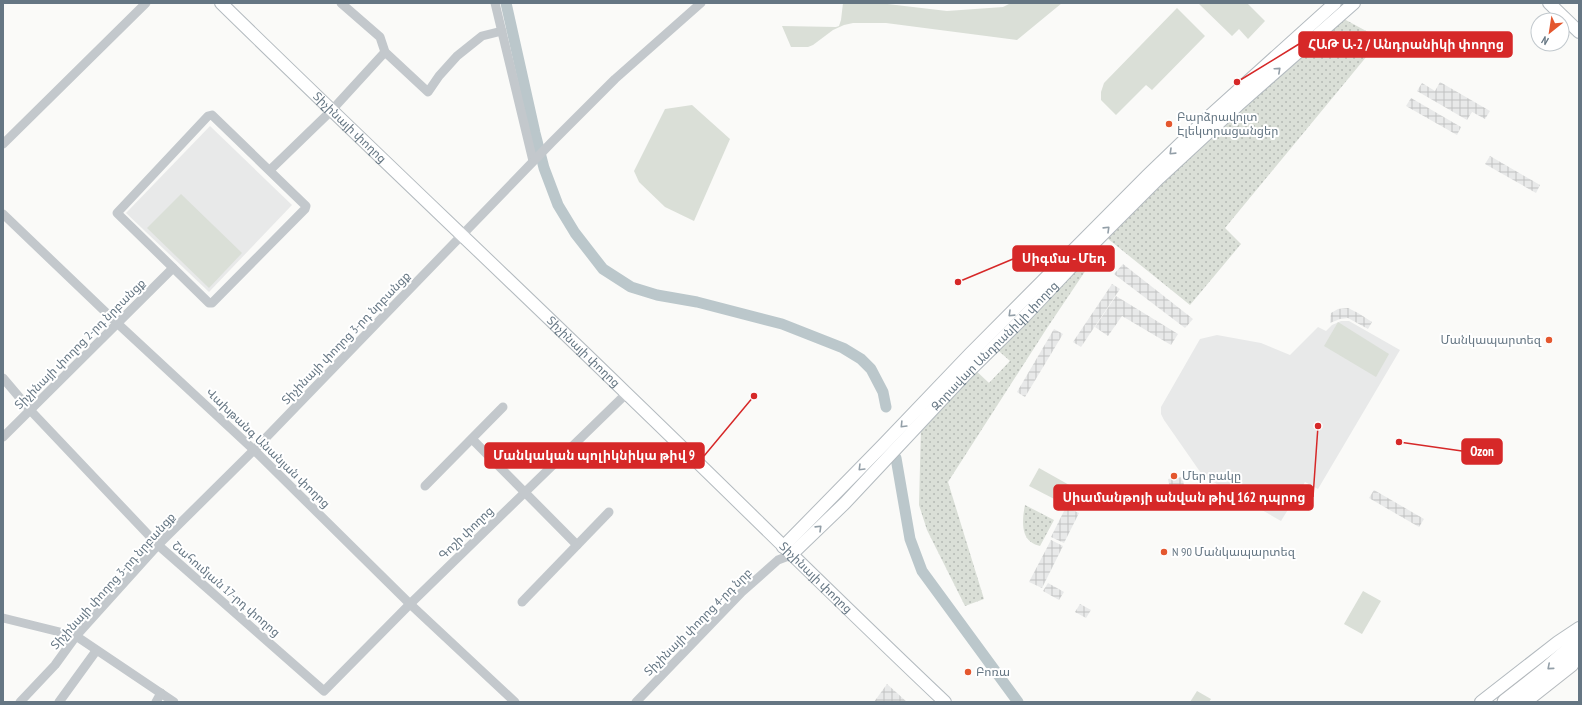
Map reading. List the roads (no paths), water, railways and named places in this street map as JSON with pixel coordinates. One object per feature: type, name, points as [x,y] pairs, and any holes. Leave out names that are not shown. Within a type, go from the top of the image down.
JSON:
[{"type":"highway","points":[[1505,702],[1547,669],[1579,640]]},
{"type":"highway","points":[[1523,702],[1575,662],[1579,650]]},
{"type":"main road","name":"Տիչինայի փողոց","points":[[221,3],[331,111],[627,393],[787,551],[945,702]]},
{"type":"main road","name":"Զորավար Անդրանիկի փողոց","points":[[1327,18],[1335,3]]},
{"type":"main road","name":"Զորավար Անդրանիկի փողոց","points":[[787,551],[845,503],[966,374],[1022,319],[1092,237],[1195,144],[1260,79],[1327,18],[1354,3]]},
{"type":"main road","points":[[1542,3],[1552,12]]},
{"type":"main road","points":[[1549,3],[1579,32]]},
{"type":"main road","points":[[1570,30],[1579,38]]},
{"type":"main road","points":[[1481,702],[1552,646],[1579,628]]},
{"type":"street","points":[[3,144],[146,3]]},
{"type":"street","points":[[341,3],[380,37],[385,52],[428,92],[439,76],[457,56],[482,36],[502,31]]},
{"type":"street","points":[[495,3],[533,161]]},
{"type":"street","name":"Տիչինայի փողոց 3-րդ նրբանցք","points":[[20,702],[55,665],[76,636],[158,545],[254,450],[533,161],[615,79],[701,3]]},
{"type":"street","points":[[270,170],[331,111],[385,52]]},
{"type":"street","points":[[212,114],[305,204],[305,209],[212,303],[206,301],[173,268],[117,213],[208,116],[212,114]]},
{"type":"street","name":"Վախթանգ Անանյան փողոց","points":[[3,214],[117,323],[254,450],[410,604],[515,702]]},
{"type":"street","name":"Տիչինայի փողոց 2-րդ նրբանցք","points":[[3,437],[31,411],[173,268]]},
{"type":"street","name":"Շահումյան 17-րդ փողոց","points":[[3,378],[31,411],[158,545],[324,691]]},
{"type":"street","name":"Գոշի փողոց","points":[[324,691],[410,604],[627,393]]},
{"type":"street","points":[[425,486],[503,407]]},
{"type":"street","points":[[472,438],[577,545]]},
{"type":"street","points":[[522,602],[609,512]]},
{"type":"street","name":"Զորավար Անդրանիկի փողոց","points":[[778,560],[787,551]]},
{"type":"street","name":"Տիչինայի փողոց 4-րդ նրբ","points":[[636,702],[742,592],[778,560]]},
{"type":"street","points":[[3,618],[76,636],[96,651],[174,702]]},
{"type":"street","points":[[59,702],[96,651]]},
{"type":"street","points":[[156,702],[161,693]]},
{"type":"waterway","points":[[506,3],[544,168],[558,205],[575,233],[603,269],[631,287],[657,295],[697,302],[782,324],[843,348],[861,359],[871,369],[883,392],[886,407]]},
{"type":"waterway","points":[[896,458],[910,539],[922,571],[1018,702]]},
{"type":"place","name":"ՀԱԹ Ա-2 / Անդրանիկի փողոց","points":[[1237,82]]},
{"type":"place","name":"Բարձրավոլտ Էլեկտրացանցեր","points":[[1169,124]]},
{"type":"place","name":"Սիգմա - Մեդ","points":[[958,282]]},
{"type":"place","name":"Մանկապարտեզ","points":[[1549,340]]},
{"type":"place","name":"Մանկական պոլիկնիկա թիվ 9","points":[[754,396]]},
{"type":"place","name":"Սիամանթոյի անվան թիվ 162 դպրոց","points":[[1318,426]]},
{"type":"place","name":"Ozon","points":[[1399,442]]},
{"type":"place","name":"Մեր բակը","points":[[1174,476]]},
{"type":"place","name":"N 90 Մանկապարտեզ","points":[[1164,552]]},
{"type":"place","name":"Բոռա","points":[[968,672]]}]
